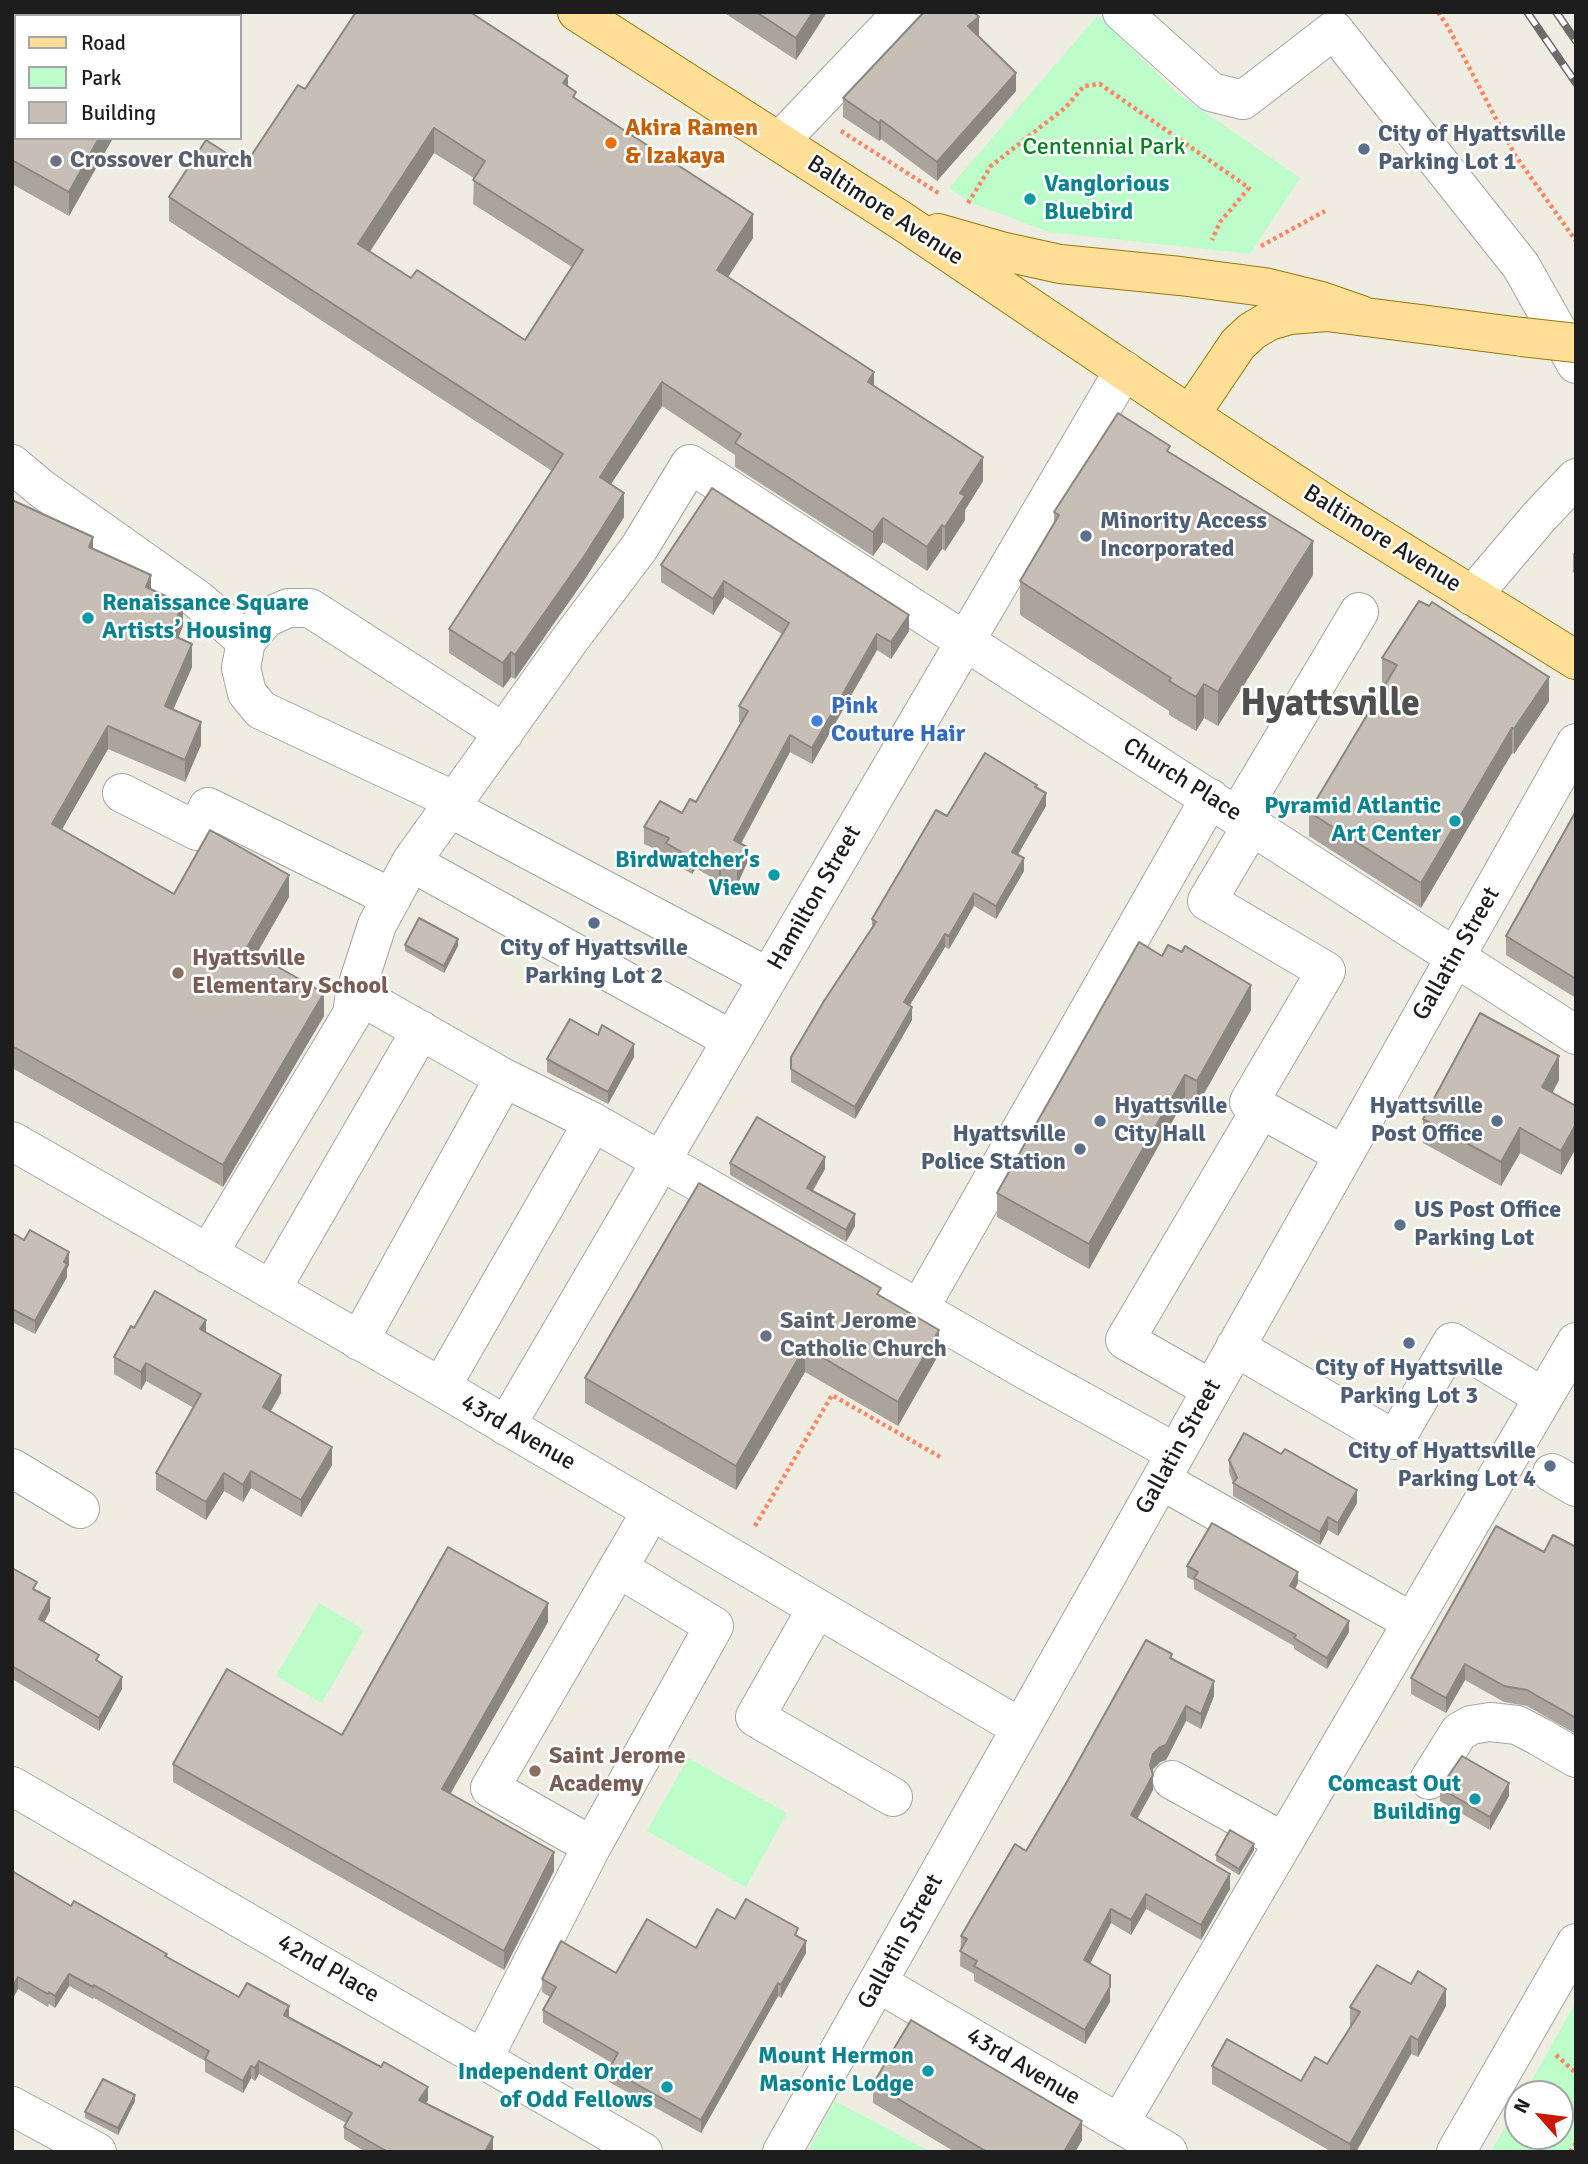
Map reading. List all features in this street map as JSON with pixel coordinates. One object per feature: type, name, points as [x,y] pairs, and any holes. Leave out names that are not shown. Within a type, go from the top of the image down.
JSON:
[{"type":"main road","name":"Baltimore Avenue","points":[[577,12],[902,222],[1330,507],[1576,660]]},
{"type":"main road","points":[[902,222],[1034,259],[1264,287],[1321,301],[1361,316]]},
{"type":"main road","points":[[1190,415],[1224,362],[1252,331],[1269,321],[1300,313],[1327,312],[1576,343]]},
{"type":"street","points":[[779,142],[903,12]]},
{"type":"street","points":[[1122,12],[1211,92],[1243,100],[1334,30],[1521,266],[1576,364]]},
{"type":"street","name":"Hamilton Street","points":[[506,1426],[1124,370]]},
{"type":"street","points":[[12,464],[42,489],[197,599],[246,641]]},
{"type":"street","name":"Church Place","points":[[504,733],[639,548],[690,464],[1576,1035]]},
{"type":"street","points":[[1472,596],[1576,478]]},
{"type":"street","points":[[208,1254],[352,1014],[355,993],[377,925],[411,862],[453,805],[504,733],[310,608],[288,608],[266,618],[246,641],[241,668],[247,693],[261,710],[453,805],[768,977]]},
{"type":"street","points":[[919,1309],[1359,612]]},
{"type":"street","name":"Gallatin Street","points":[[782,2152],[1576,743]]},
{"type":"street","points":[[122,793],[197,831],[208,807],[392,898]]},
{"type":"street","points":[[1233,813],[1207,901],[1326,971],[1250,1102],[1344,1155]]},
{"type":"street","points":[[411,862],[732,1040]]},
{"type":"street","points":[[355,993],[504,1078],[593,1122],[919,1309],[1412,1622]]},
{"type":"street","points":[[271,1290],[421,1030]]},
{"type":"street","points":[[359,1341],[504,1078]]},
{"type":"street","points":[[1210,1389],[1125,1340],[1261,1109]]},
{"type":"street","points":[[440,1387],[593,1122]]},
{"type":"street","name":"43rd Avenue","points":[[12,1141],[440,1387],[1021,1728]]},
{"type":"street","points":[[1235,1347],[1395,1440],[1452,1342],[1556,1395]]},
{"type":"street","points":[[1119,2124],[1412,1622],[1556,1395],[1576,1342]]},
{"type":"street","points":[[12,1468],[80,1509]]},
{"type":"street","points":[[592,1846],[490,1788],[651,1511]]},
{"type":"street","points":[[483,2059],[592,1846],[714,1626],[618,1568]]},
{"type":"street","points":[[817,1608],[755,1717],[893,1797]]},
{"type":"street","points":[[1429,1780],[1459,1732],[1471,1725],[1490,1722],[1517,1725],[1576,1758]]},
{"type":"street","points":[[1172,1780],[1284,1842]]},
{"type":"street","name":"42nd Place","points":[[12,1786],[643,2152]]},
{"type":"street","points":[[1456,2152],[1576,1942]]},
{"type":"street","name":"43rd Avenue","points":[[877,1983],[1168,2152]]},
{"type":"street","points":[[12,2106],[97,2152]]},
{"type":"path","points":[[1438,12],[1515,155],[1576,241]]},
{"type":"path","points":[[964,210],[990,166],[1066,107],[1084,86],[1100,84],[1249,188],[1220,222],[1210,246]]},
{"type":"path","points":[[835,127],[942,196]]},
{"type":"path","points":[[1255,250],[1325,211]]},
{"type":"path","points":[[755,1527],[832,1395],[942,1458]]},
{"type":"path","points":[[1548,2047],[1576,2073]]},
{"type":"path","points":[[1570,2152],[1576,2143]]},
{"type":"green space","name":"Centennial Park","points":[[1098,15],[1177,93],[1300,178],[1250,254],[1049,232],[969,202],[949,188]]},
{"type":"green space","points":[[319,1603],[364,1630],[322,1703],[276,1676]]},
{"type":"green space","points":[[688,1758],[787,1813],[746,1887],[647,1831]]},
{"type":"green space","points":[[1576,2002],[1576,2152],[1491,2152],[1504,2129],[1504,2150],[1574,2150],[1574,2080],[1532,2080]]},
{"type":"green space","points":[[835,2101],[931,2152],[807,2152]]},
{"type":"building","points":[[38,12],[169,12],[168,14],[37,14]]},
{"type":"building","points":[[356,12],[470,12],[568,76],[563,83],[576,92],[573,97],[753,214],[717,270],[874,372],[868,382],[983,457],[960,493],[965,496],[945,527],[942,525],[927,547],[883,518],[873,532],[735,443],[741,434],[662,382],[600,477],[624,493],[585,555],[515,655],[511,652],[503,663],[449,629],[563,454],[169,197],[206,140],[245,165],[298,85],[305,89]],"holes":[[[434,128],[485,161],[473,180],[583,250],[525,340],[417,270],[411,278],[358,244]]]},
{"type":"building","points":[[756,12],[813,12],[796,38]]},
{"type":"building","points":[[924,12],[974,12],[979,17],[968,26],[1016,73],[937,162],[881,120],[879,123],[843,98]]},
{"type":"building","points":[[14,54],[14,140],[98,140],[69,192],[12,160]]},
{"type":"building","points":[[1118,413],[1170,446],[1167,451],[1313,541],[1218,692],[1204,684],[1196,697],[1169,681],[1171,678],[1020,581],[1059,515],[1054,512]]},
{"type":"building","points":[[712,488],[909,615],[891,642],[877,634],[812,748],[790,735],[734,840],[747,847],[737,868],[721,861],[719,865],[696,852],[692,858],[666,843],[669,838],[644,827],[660,801],[682,813],[690,799],[696,802],[748,711],[739,706],[789,623],[724,581],[713,599],[661,565]]},
{"type":"building","name":"Hyattsville Elementary School","points":[[12,500],[93,537],[89,547],[151,575],[146,587],[183,604],[170,634],[192,644],[165,706],[201,722],[185,760],[108,726],[52,824],[174,894],[210,830],[289,875],[246,949],[324,993],[223,1165],[12,1046]]},
{"type":"building","points":[[1419,601],[1429,606],[1432,602],[1549,677],[1514,729],[1512,728],[1421,883],[1309,812],[1397,665],[1382,658]]},
{"type":"building","points":[[985,753],[1046,793],[1012,852],[1024,858],[996,906],[974,893],[949,936],[945,934],[904,1002],[912,1007],[855,1107],[791,1069],[791,1057],[876,922],[872,919],[936,810],[947,816]]},
{"type":"building","points":[[1576,811],[1576,979],[1506,936]]},
{"type":"building","points":[[419,918],[458,939],[444,966],[405,945]]},
{"type":"building","name":"Hyattsville City Hall","points":[[1139,942],[1162,956],[1168,945],[1182,952],[1185,946],[1251,985],[1197,1081],[1185,1075],[1089,1244],[997,1193]]},
{"type":"building","name":"Hyattsville Post Office","points":[[1480,1013],[1559,1056],[1542,1087],[1576,1106],[1576,1124],[1561,1151],[1520,1128],[1501,1162],[1423,1119]]},
{"type":"building","points":[[570,1019],[598,1035],[602,1025],[634,1044],[608,1092],[547,1059]]},
{"type":"building","points":[[757,1117],[825,1157],[807,1188],[855,1214],[846,1230],[730,1163]]},
{"type":"building","name":"Saint Jerome Catholic Church","points":[[699,1183],[881,1288],[877,1294],[939,1330],[898,1402],[805,1347],[736,1466],[585,1378]]},
{"type":"building","points":[[30,1230],[69,1252],[64,1262],[67,1264],[35,1321],[12,1309],[12,1233],[24,1240]]},
{"type":"building","points":[[155,1291],[206,1320],[200,1329],[281,1375],[263,1407],[332,1447],[301,1500],[251,1471],[243,1485],[224,1473],[206,1502],[156,1473],[201,1394],[146,1363],[141,1372],[114,1357]]},
{"type":"building","points":[[1244,1433],[1281,1454],[1285,1449],[1357,1490],[1338,1523],[1328,1517],[1320,1532],[1233,1483],[1237,1478],[1229,1460]]},
{"type":"building","points":[[1212,1523],[1298,1572],[1290,1586],[1349,1621],[1327,1658],[1294,1638],[1296,1635],[1194,1578],[1198,1572],[1187,1566]]},
{"type":"building","points":[[1496,1526],[1544,1552],[1553,1535],[1576,1547],[1576,1718],[1527,1690],[1504,1686],[1465,1664],[1446,1698],[1411,1678]]},
{"type":"building","points":[[448,1547],[548,1603],[442,1789],[554,1852],[504,1951],[173,1764],[227,1669],[342,1735]]},
{"type":"building","points":[[12,1568],[37,1582],[33,1589],[50,1598],[39,1619],[99,1655],[96,1660],[122,1677],[99,1718],[12,1666]]},
{"type":"building","points":[[1146,1640],[1172,1654],[1170,1658],[1214,1681],[1201,1714],[1186,1706],[1166,1745],[1153,1754],[1150,1765],[1153,1775],[1131,1815],[1230,1874],[1201,1925],[1146,1894],[1131,1920],[1111,1909],[1084,1960],[1110,1975],[1110,1987],[1085,2030],[974,1966],[977,1961],[960,1951],[967,1939],[961,1936],[1015,1844],[1026,1851]]},
{"type":"building","name":"Comcast Out Building","points":[[1462,1756],[1509,1783],[1490,1817],[1440,1788]]},
{"type":"building","points":[[1230,1830],[1254,1844],[1239,1869],[1216,1855]]},
{"type":"building","points":[[12,1871],[71,1906],[74,1901],[239,1997],[247,1983],[289,2006],[284,2015],[381,2067],[384,2062],[428,2087],[419,2100],[493,2137],[485,2152],[388,2152],[344,2127],[352,2113],[259,2061],[255,2068],[251,2066],[243,2081],[205,2059],[209,2051],[94,1985],[93,1987],[69,1974],[55,1996],[18,1977],[12,1988]]},
{"type":"building","points":[[746,1899],[798,1928],[795,1935],[806,1941],[781,1985],[778,1983],[701,2120],[609,2069],[618,2053],[543,2010],[556,1987],[542,1979],[561,1941],[616,1973],[647,1919],[696,1948],[717,1909],[735,1919]]},
{"type":"building","points":[[1377,1965],[1411,1984],[1418,1971],[1446,1989],[1418,2040],[1411,2036],[1350,2144],[1212,2066],[1227,2039],[1301,2081],[1315,2057],[1327,2064],[1360,2012],[1350,2007]]},
{"type":"building","name":"Mount Hermon Masonic Lodge","points":[[911,2020],[1082,2121],[1064,2152],[987,2152],[873,2084]]},
{"type":"building","points":[[103,2079],[135,2095],[118,2128],[85,2112]]},
{"type":"railway","points":[[1527,12],[1576,83]]},
{"type":"railway","points":[[1556,12],[1576,41]]},
{"type":"place","name":"Akira Ramen & Izakaya","points":[[611,143]]},
{"type":"place","name":"City of Hyattsville Parking Lot 1","points":[[1364,149]]},
{"type":"place","name":"Crossover Church","points":[[56,161]]},
{"type":"place","name":"Vanglorious Bluebird","points":[[1030,199]]},
{"type":"place","name":"Minority Access Incorporated","points":[[1086,536]]},
{"type":"place","name":"Renaissance Square Artists’ Housing","points":[[88,618]]},
{"type":"place","name":"Pink Couture Hair","points":[[817,721]]},
{"type":"place","name":"Pyramid Atlantic Art Center","points":[[1455,821]]},
{"type":"place","name":"Birdwatcher's View","points":[[774,875]]},
{"type":"place","name":"City of Hyattsville Parking Lot 2","points":[[594,923]]},
{"type":"place","name":"Hyattsville Elementary School","points":[[178,973]]},
{"type":"place","name":"Hyattsville City Hall","points":[[1100,1121]]},
{"type":"place","name":"Hyattsville Post Office","points":[[1497,1121]]},
{"type":"place","name":"Hyattsville Police Station","points":[[1080,1149]]},
{"type":"place","name":"US Post Office Parking Lot","points":[[1400,1225]]},
{"type":"place","name":"Saint Jerome Catholic Church","points":[[766,1336]]},
{"type":"place","name":"City of Hyattsville Parking Lot 3","points":[[1409,1343]]},
{"type":"place","name":"City of Hyattsville Parking Lot 4","points":[[1550,1466]]},
{"type":"place","name":"Saint Jerome Academy","points":[[535,1771]]},
{"type":"place","name":"Comcast Out Building","points":[[1475,1799]]},
{"type":"place","name":"Mount Hermon Masonic Lodge","points":[[928,2071]]},
{"type":"place","name":"Independent Order of Odd Fellows","points":[[667,2087]]},
{"type":"district","name":"Hyattsville","points":[[1330,705]]}]
